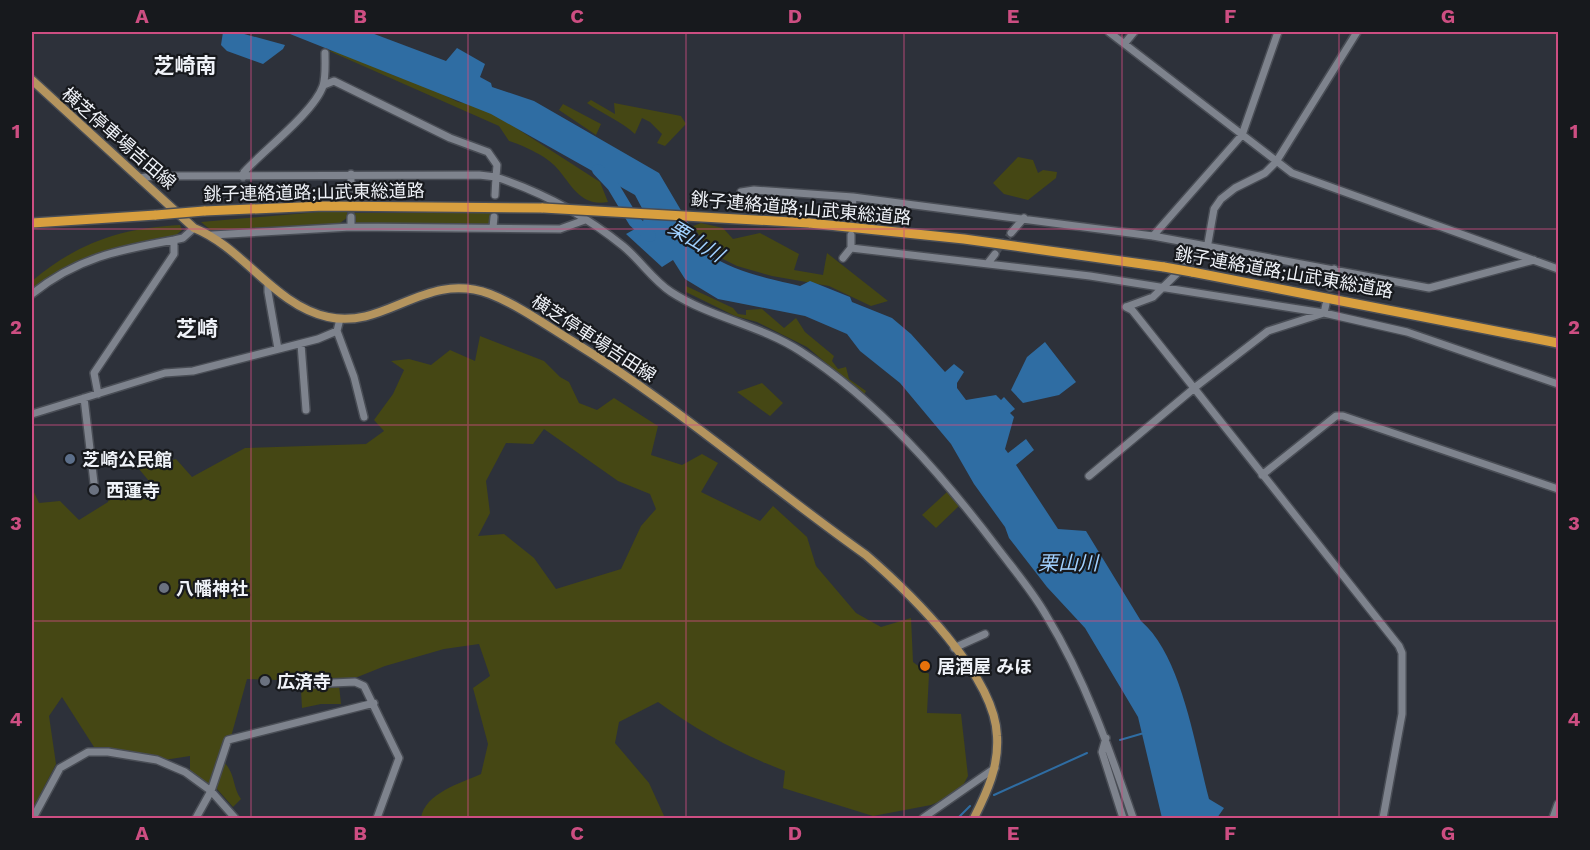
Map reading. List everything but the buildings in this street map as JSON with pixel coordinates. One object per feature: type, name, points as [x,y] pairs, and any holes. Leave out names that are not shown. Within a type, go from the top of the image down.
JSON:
[{"type":"highway","name":"銚子連絡道路;山武東総道路","points":[[32,223],[204,211],[336,206],[543,208],[809,223],[1006,244],[1164,267],[1558,343]]},
{"type":"main road","name":"横芝停車場吉田線","points":[[32,80],[194,228],[212,235],[268,283],[303,308],[340,319],[354,320],[421,294],[451,288],[481,291],[502,300],[617,369],[866,555],[904,588],[984,688],[993,712],[998,736],[995,768],[989,789],[974,819]]},
{"type":"street","points":[[1109,32],[1276,162],[1304,179],[1558,269]]},
{"type":"street","points":[[1125,43],[1134,32]]},
{"type":"street","points":[[1153,236],[1242,135],[1278,32]]},
{"type":"street","points":[[1357,32],[1276,162],[1264,173],[1235,188],[1221,199],[1214,209],[1208,243],[1161,286],[1153,297],[1126,307],[1132,310],[1400,646],[1402,714],[1383,819]]},
{"type":"street","points":[[243,177],[244,172],[260,155],[306,112],[324,85],[325,53]]},
{"type":"street","points":[[324,85],[334,81],[410,119],[488,152],[497,165],[495,195]]},
{"type":"street","points":[[139,178],[351,174],[496,177],[526,187],[585,220],[624,247],[670,291],[718,316],[779,340],[799,351],[838,379],[904,438],[970,513],[1033,594],[1081,681],[1106,738],[1133,819]]},
{"type":"street","points":[[351,174],[351,186]]},
{"type":"street","points":[[741,192],[774,191],[853,197],[1153,236],[1429,288],[1534,260]]},
{"type":"street","points":[[852,217],[853,197]]},
{"type":"street","points":[[351,217],[351,227]]},
{"type":"street","points":[[494,217],[494,227]]},
{"type":"street","points":[[1011,233],[1024,218]]},
{"type":"street","points":[[212,235],[351,227],[560,229],[585,220]]},
{"type":"street","points":[[32,294],[53,278],[91,258],[183,238],[194,228]]},
{"type":"street","points":[[843,258],[851,248],[851,235]]},
{"type":"street","points":[[98,394],[94,373],[174,254],[174,240]]},
{"type":"street","points":[[851,248],[1161,286],[1324,313],[1407,332],[1558,384]]},
{"type":"street","points":[[988,263],[995,254]]},
{"type":"street","points":[[1330,287],[1334,269]]},
{"type":"street","points":[[268,283],[278,349]]},
{"type":"street","points":[[1324,313],[1326,304]]},
{"type":"street","points":[[1089,476],[1268,331],[1324,313]]},
{"type":"street","points":[[340,319],[337,331],[354,377],[364,417]]},
{"type":"street","points":[[32,414],[165,373],[193,371],[301,344],[337,331]]},
{"type":"street","points":[[301,344],[306,410]]},
{"type":"street","points":[[84,398],[94,483]]},
{"type":"street","points":[[1262,474],[1336,416],[1343,416],[1558,489]]},
{"type":"street","points":[[954,648],[985,634]]},
{"type":"street","points":[[309,684],[355,682],[364,686],[374,703],[399,758],[377,819]]},
{"type":"street","points":[[196,819],[211,790],[228,740],[374,703]]},
{"type":"street","points":[[1106,738],[1102,752],[1123,819]]},
{"type":"street","points":[[33,819],[60,768],[87,752],[108,752],[157,760],[185,772],[211,790],[235,819]]},
{"type":"street","points":[[923,819],[995,768]]},
{"type":"street","points":[[1553,819],[1558,804]]},
{"type":"shaded area","points":[[327,50],[346,54],[393,75],[428,87],[458,102],[476,105],[502,119],[600,182],[608,202],[598,203],[582,197],[550,161],[509,141],[499,126]]},
{"type":"shaded area","points":[[591,100],[615,114],[614,103],[681,116],[686,124],[665,146],[657,143],[662,134],[650,122],[642,118],[635,134],[587,103]]},
{"type":"shaded area","points":[[563,104],[601,124],[596,135],[559,110]]},
{"type":"shaded area","points":[[1018,157],[1033,160],[1038,173],[1043,170],[1057,172],[1056,178],[1028,200],[1004,194],[993,183]]},
{"type":"shaded area","points":[[319,212],[347,212],[348,217],[336,226],[213,232],[201,222]]},
{"type":"shaded area","points":[[353,213],[492,213],[491,221],[487,226],[360,225],[354,222]]},
{"type":"shaded area","points":[[701,223],[723,228],[733,239],[760,233],[799,254],[794,270],[823,275],[827,253],[888,301],[871,306],[829,286],[772,276],[737,266],[711,253],[693,226]]},
{"type":"shaded area","points":[[180,225],[182,230],[176,235],[117,247],[84,259],[32,289],[32,281],[83,247],[119,234]]},
{"type":"shaded area","points":[[686,286],[733,308],[738,314],[746,315],[746,310],[762,309],[784,328],[796,318],[805,332],[834,356],[832,361],[838,369],[846,367],[849,379],[866,391],[864,395],[807,347],[757,322],[735,316],[686,292]]},
{"type":"shaded area","points":[[480,336],[544,361],[560,377],[569,382],[579,403],[597,410],[614,398],[658,426],[651,455],[682,465],[702,454],[718,463],[701,492],[760,521],[773,506],[807,537],[816,566],[856,613],[881,627],[911,618],[913,662],[929,674],[927,713],[961,714],[968,776],[959,793],[931,805],[873,816],[783,788],[785,771],[719,741],[658,702],[619,722],[615,743],[649,783],[665,818],[421,818],[424,809],[436,795],[481,774],[488,744],[473,688],[490,676],[479,644],[444,649],[385,666],[345,682],[247,679],[224,762],[241,799],[233,807],[217,789],[190,771],[190,756],[164,760],[94,747],[62,697],[49,716],[56,764],[32,810],[32,488],[39,503],[60,501],[79,520],[108,502],[113,481],[128,480],[142,499],[154,499],[158,492],[139,469],[176,459],[192,477],[245,448],[366,444],[384,431],[374,420],[393,394],[404,370],[391,361],[409,359],[431,365],[450,350],[475,361]],"holes":[[[544,429],[618,481],[650,494],[656,509],[641,526],[621,569],[556,589],[534,558],[504,534],[478,536],[490,513],[486,481],[506,443],[533,444]]]},
{"type":"shaded area","points":[[762,383],[783,403],[770,416],[737,392]]},
{"type":"shaded area","points":[[947,492],[960,505],[936,528],[922,515]]},
{"type":"shaded area","points":[[339,685],[341,704],[321,704],[302,708],[301,690]]},
{"type":"water","points":[[223,32],[237,32],[285,45],[263,64],[227,51],[221,45]]},
{"type":"water","name":"栗山川","points":[[285,32],[369,32],[446,61],[457,48],[485,64],[480,77],[491,83],[492,87],[534,101],[659,173],[692,229],[697,242],[707,253],[721,262],[737,269],[800,286],[810,281],[850,297],[852,302],[892,318],[911,334],[945,372],[954,364],[964,372],[957,383],[957,388],[966,400],[996,395],[1001,400],[1004,397],[1015,409],[1010,413],[1014,417],[1005,449],[1008,453],[1026,439],[1034,450],[1016,465],[1058,529],[1086,531],[1141,621],[1167,656],[1185,704],[1209,799],[1224,808],[1217,818],[1162,818],[1138,717],[1085,628],[1047,587],[1009,538],[1005,527],[974,484],[951,444],[900,383],[860,351],[847,334],[805,316],[718,299],[685,279],[673,260],[662,267],[626,234],[642,225],[645,214],[635,195],[491,114]]},
{"type":"water","points":[[1045,342],[1076,382],[1059,395],[1023,403],[1011,390],[1027,357]]},
{"type":"waterway","name":"栗山川","points":[[598,170],[613,186],[634,221],[650,236]]},
{"type":"waterway","points":[[1120,740],[1144,733]]},
{"type":"waterway","points":[[994,795],[1087,753]]},
{"type":"waterway","points":[[958,818],[970,806]]},
{"type":"tunnel","points":[[351,186],[351,217]]},
{"type":"tunnel","points":[[995,254],[1011,233]]},
{"type":"place","name":"芝崎公民館","points":[[70,459]]},
{"type":"place","name":"西蓮寺","points":[[94,490]]},
{"type":"place","name":"八幡神社","points":[[164,588]]},
{"type":"place","name":"居酒屋 みほ","points":[[925,666]]},
{"type":"place","name":"広済寺","points":[[265,681]]},
{"type":"district","name":"芝崎南","points":[[185,65]]},
{"type":"district","name":"芝崎","points":[[197,328]]}]
